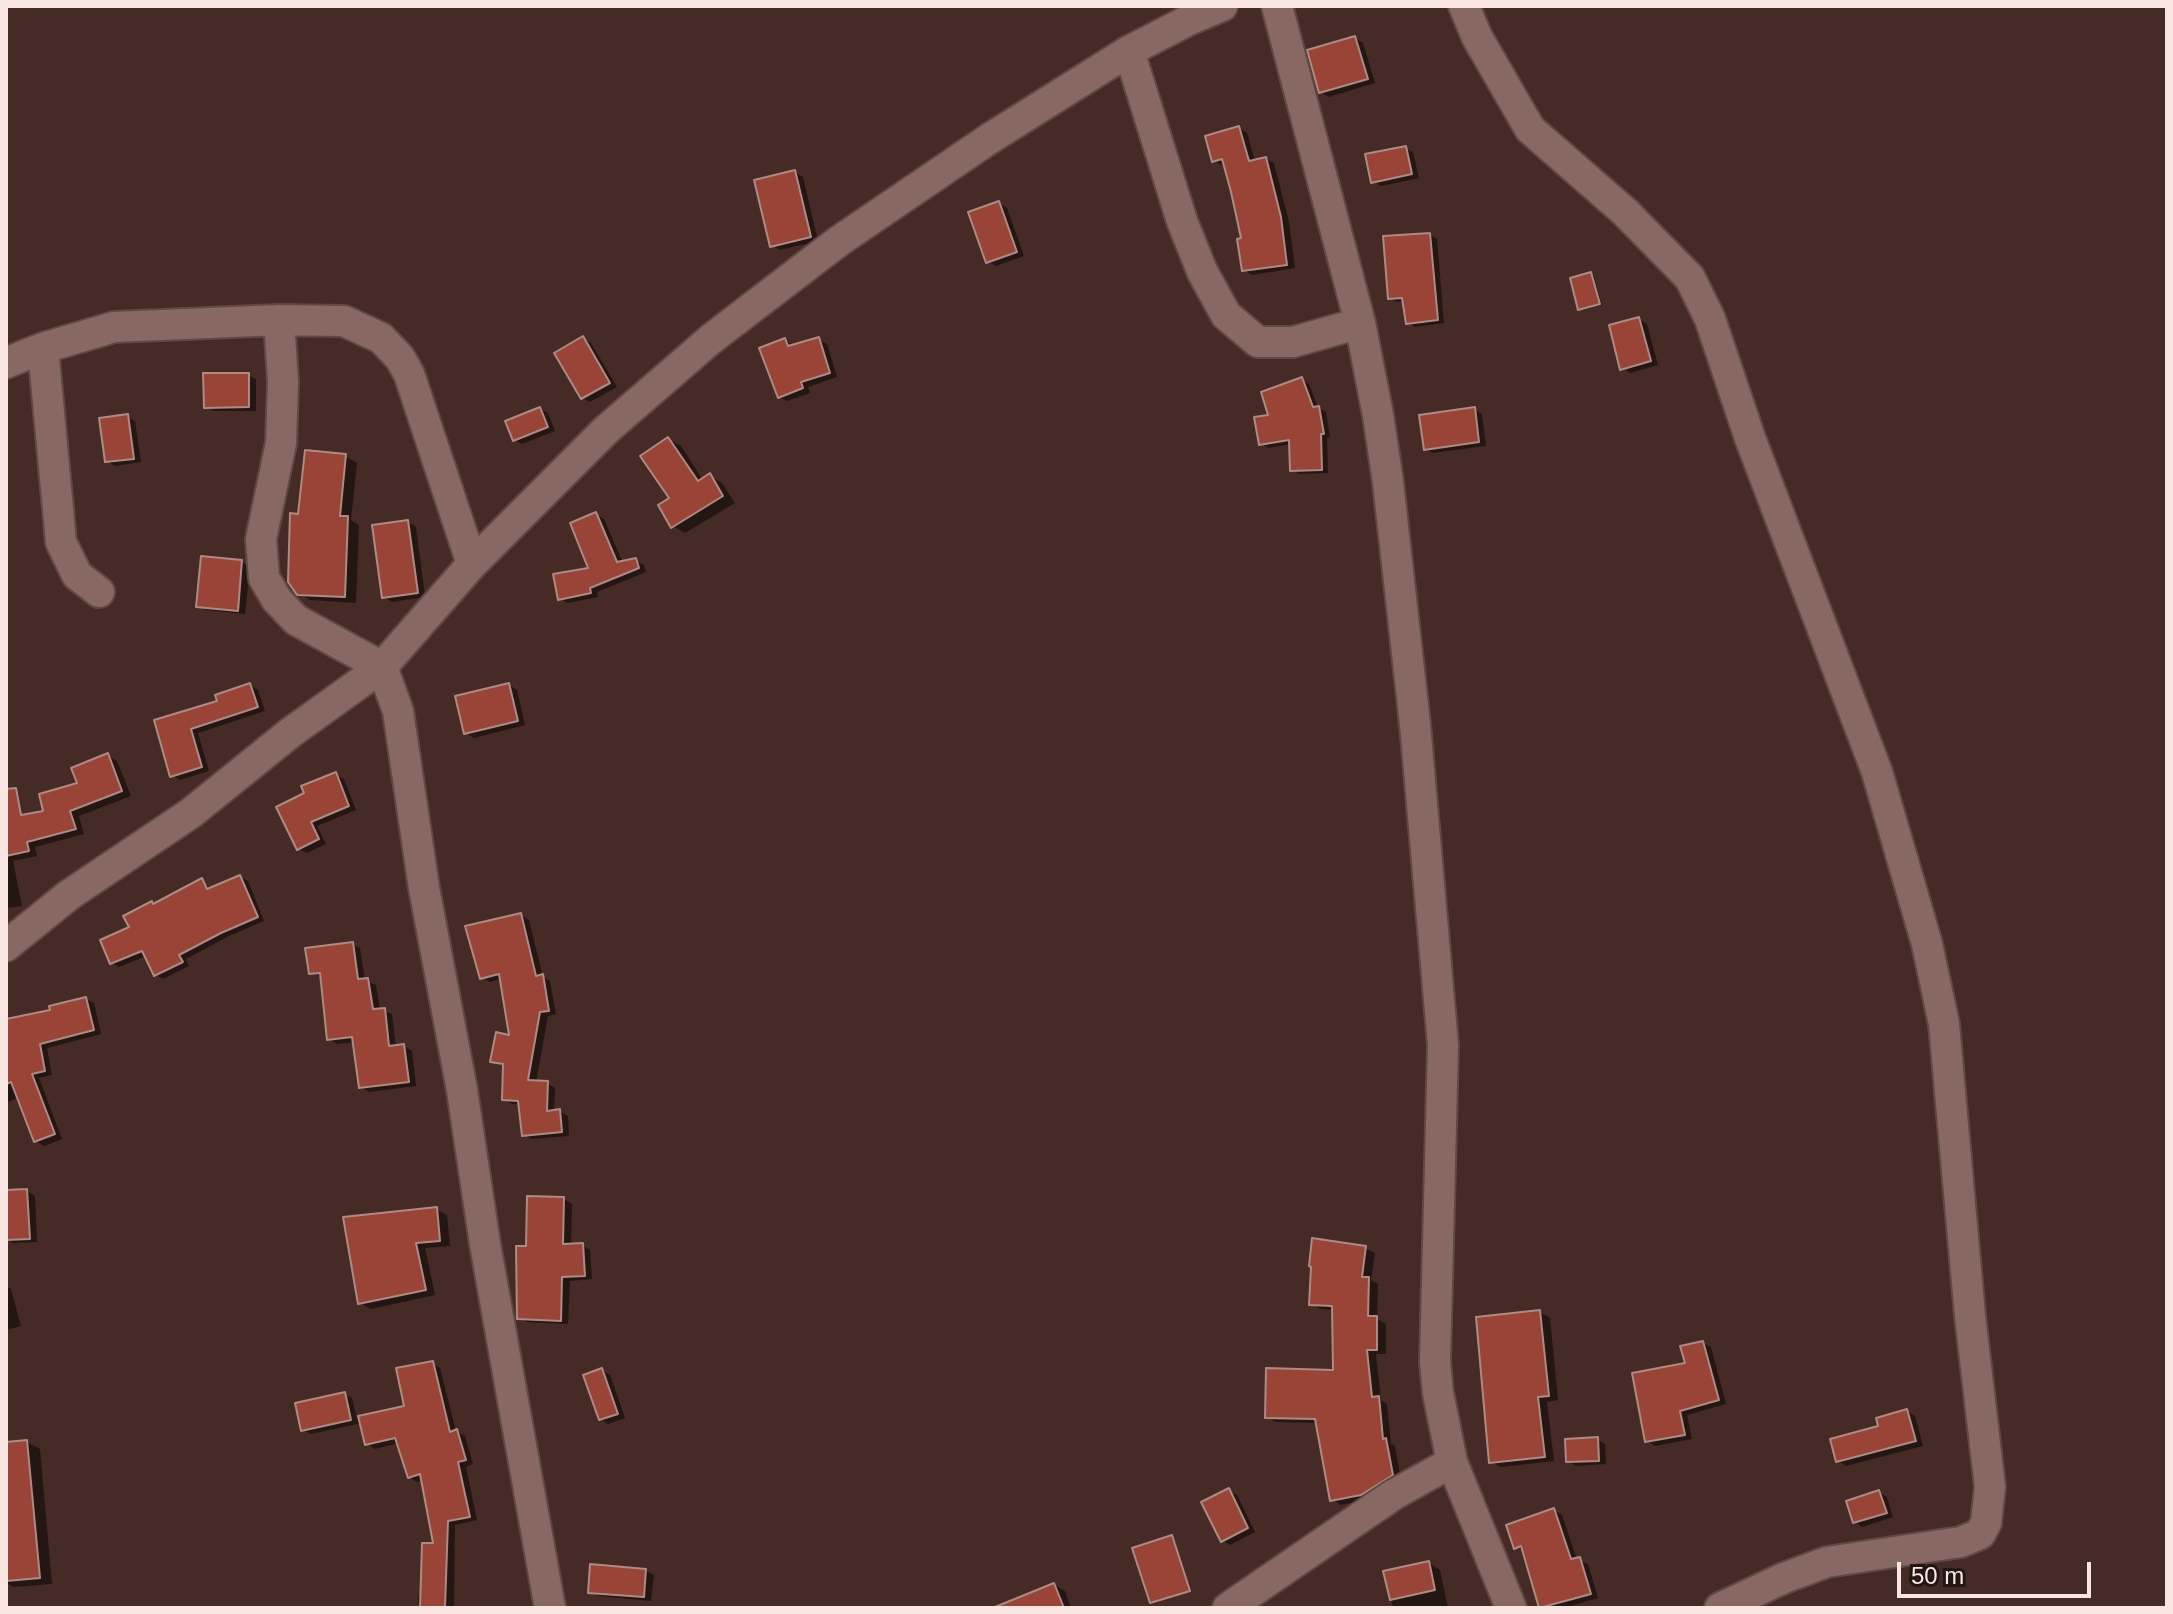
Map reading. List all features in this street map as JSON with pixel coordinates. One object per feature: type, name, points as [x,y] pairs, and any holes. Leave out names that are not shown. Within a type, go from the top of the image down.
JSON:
[{"type":"street","points":[[6,946],[69,895],[191,813],[290,733],[382,667],[472,564],[606,430],[711,339],[839,241],[989,139],[1129,51],[1222,6]]},
{"type":"street","points":[[1277,6],[1360,323],[1388,482],[1431,894],[1443,1045],[1435,1362],[1452,1462],[1511,1608]]},
{"type":"street","points":[[1464,6],[1477,37],[1530,129],[1625,212],[1690,278],[1710,319],[1750,438],[1877,772],[1927,944],[1944,1024],[1970,1316],[1990,1487],[1986,1523],[1980,1534],[1961,1542],[1827,1562],[1720,1608]]},
{"type":"street","points":[[1129,51],[1182,221],[1202,271],[1226,315],[1258,342],[1293,342],[1360,323]]},
{"type":"street","points":[[6,363],[43,348],[114,327],[279,320],[344,321],[381,338],[400,358],[424,412],[472,564]]},
{"type":"street","points":[[279,320],[283,382],[281,443],[261,539],[264,578],[277,600],[296,620],[382,667],[398,711],[424,888],[462,1090],[485,1244],[550,1608]]},
{"type":"street","points":[[43,348],[61,542],[77,575],[99,592]]},
{"type":"street","points":[[1228,1608],[1393,1495],[1452,1462]]},
{"type":"building","points":[[1355,36],[1368,79],[1319,93],[1307,50]]},
{"type":"building","points":[[1239,126],[1249,161],[1266,157],[1281,217],[1287,265],[1242,271],[1237,239],[1241,238],[1222,159],[1212,162],[1205,136]]},
{"type":"building","points":[[1406,146],[1412,174],[1371,183],[1365,154]]},
{"type":"building","points":[[795,170],[811,237],[770,247],[754,180]]},
{"type":"building","points":[[999,201],[1017,252],[986,263],[968,212]]},
{"type":"building","points":[[1430,233],[1438,320],[1406,324],[1402,298],[1388,299],[1383,236]]},
{"type":"building","points":[[1591,272],[1600,304],[1578,310],[1570,278]]},
{"type":"building","points":[[1639,317],[1651,361],[1620,370],[1609,325]]},
{"type":"building","points":[[583,336],[610,383],[581,399],[554,353]]},
{"type":"building","points":[[819,337],[830,373],[801,382],[803,388],[778,398],[759,348],[785,338],[788,346]]},
{"type":"building","points":[[203,373],[249,373],[249,407],[204,408]]},
{"type":"building","points":[[1302,377],[1313,407],[1319,406],[1324,434],[1321,434],[1322,470],[1290,471],[1289,440],[1259,445],[1254,417],[1268,415],[1261,392]]},
{"type":"building","points":[[540,407],[548,427],[513,441],[505,421]]},
{"type":"building","points":[[1475,407],[1479,442],[1424,450],[1419,415]]},
{"type":"building","points":[[128,414],[134,459],[105,462],[99,418]]},
{"type":"building","points":[[668,437],[698,481],[710,473],[723,496],[671,528],[658,505],[669,498],[640,456]]},
{"type":"building","points":[[305,450],[346,454],[340,516],[348,516],[345,597],[297,595],[288,582],[290,513],[298,514]]},
{"type":"building","points":[[596,512],[617,562],[636,558],[639,568],[590,588],[591,593],[558,600],[553,574],[588,568],[570,523]]},
{"type":"building","points":[[408,520],[418,593],[382,598],[372,525]]},
{"type":"building","points":[[201,556],[242,560],[238,611],[196,607]]},
{"type":"building","points":[[250,683],[258,707],[191,729],[202,767],[170,777],[154,720],[217,701],[215,695]]},
{"type":"building","points":[[509,683],[518,721],[464,734],[455,696]]},
{"type":"building","points":[[108,753],[122,791],[70,811],[76,829],[27,842],[29,851],[6,856],[6,789],[16,788],[21,815],[43,811],[39,794],[77,783],[71,768]]},
{"type":"building","points":[[336,772],[349,806],[311,822],[319,839],[297,850],[276,807],[304,793],[301,786]]},
{"type":"building","points":[[240,875],[258,917],[179,955],[183,962],[154,976],[142,951],[110,964],[100,940],[129,927],[123,916],[202,878],[207,889]]},
{"type":"building","points":[[521,913],[536,976],[543,974],[549,1011],[540,1012],[528,1080],[548,1081],[547,1111],[560,1109],[562,1132],[522,1136],[518,1101],[502,1100],[503,1064],[490,1062],[496,1032],[509,1035],[499,974],[480,979],[465,926]]},
{"type":"building","points":[[353,942],[358,979],[368,978],[373,1009],[385,1008],[389,1046],[404,1044],[409,1082],[359,1088],[352,1037],[327,1040],[320,973],[309,974],[305,948]]},
{"type":"building","points":[[86,997],[94,1030],[40,1044],[45,1071],[32,1074],[55,1134],[34,1142],[11,1082],[6,1084],[6,1019],[50,1010],[49,1006]]},
{"type":"building","points":[[27,1189],[30,1239],[6,1240],[6,1190]]},
{"type":"building","points":[[527,1196],[564,1197],[563,1244],[583,1243],[585,1276],[562,1277],[561,1321],[517,1319],[516,1246],[526,1246]]},
{"type":"building","points":[[437,1207],[440,1241],[416,1243],[426,1290],[358,1304],[343,1217]]},
{"type":"building","points":[[1312,1238],[1366,1246],[1362,1277],[1369,1277],[1368,1316],[1377,1316],[1377,1350],[1367,1350],[1372,1397],[1379,1396],[1383,1439],[1386,1438],[1393,1475],[1361,1495],[1330,1501],[1315,1419],[1265,1418],[1266,1368],[1333,1370],[1332,1306],[1309,1305]]},
{"type":"building","points":[[1540,1310],[1549,1396],[1538,1397],[1545,1457],[1489,1463],[1476,1317]]},
{"type":"building","points":[[1703,1341],[1719,1400],[1680,1411],[1685,1435],[1645,1442],[1632,1373],[1685,1363],[1680,1346]]},
{"type":"building","points":[[433,1361],[450,1432],[457,1429],[466,1460],[458,1462],[470,1517],[448,1521],[445,1608],[420,1608],[422,1543],[433,1543],[420,1474],[408,1478],[395,1438],[365,1445],[358,1416],[404,1406],[396,1368]]},
{"type":"building","points":[[602,1368],[618,1414],[599,1420],[583,1375]]},
{"type":"building","points":[[345,1392],[351,1420],[301,1431],[295,1403]]},
{"type":"building","points":[[1907,1409],[1916,1441],[1836,1462],[1830,1439],[1878,1426],[1876,1418]]},
{"type":"building","points":[[1598,1437],[1599,1461],[1566,1462],[1565,1439]]},
{"type":"building","points":[[27,1440],[40,1578],[6,1581],[6,1442]]},
{"type":"building","points":[[1229,1488],[1248,1528],[1221,1542],[1201,1502]]},
{"type":"building","points":[[1879,1490],[1887,1513],[1853,1523],[1846,1501]]},
{"type":"building","points":[[1554,1508],[1571,1559],[1580,1557],[1591,1594],[1539,1608],[1521,1546],[1514,1549],[1506,1525]]},
{"type":"building","points":[[1172,1535],[1190,1591],[1150,1603],[1132,1548]]},
{"type":"building","points":[[1429,1561],[1435,1590],[1390,1600],[1383,1571]]},
{"type":"building","points":[[590,1564],[646,1569],[644,1597],[588,1593]]},
{"type":"building","points":[[1054,1583],[1064,1608],[995,1608],[995,1607]]}]
